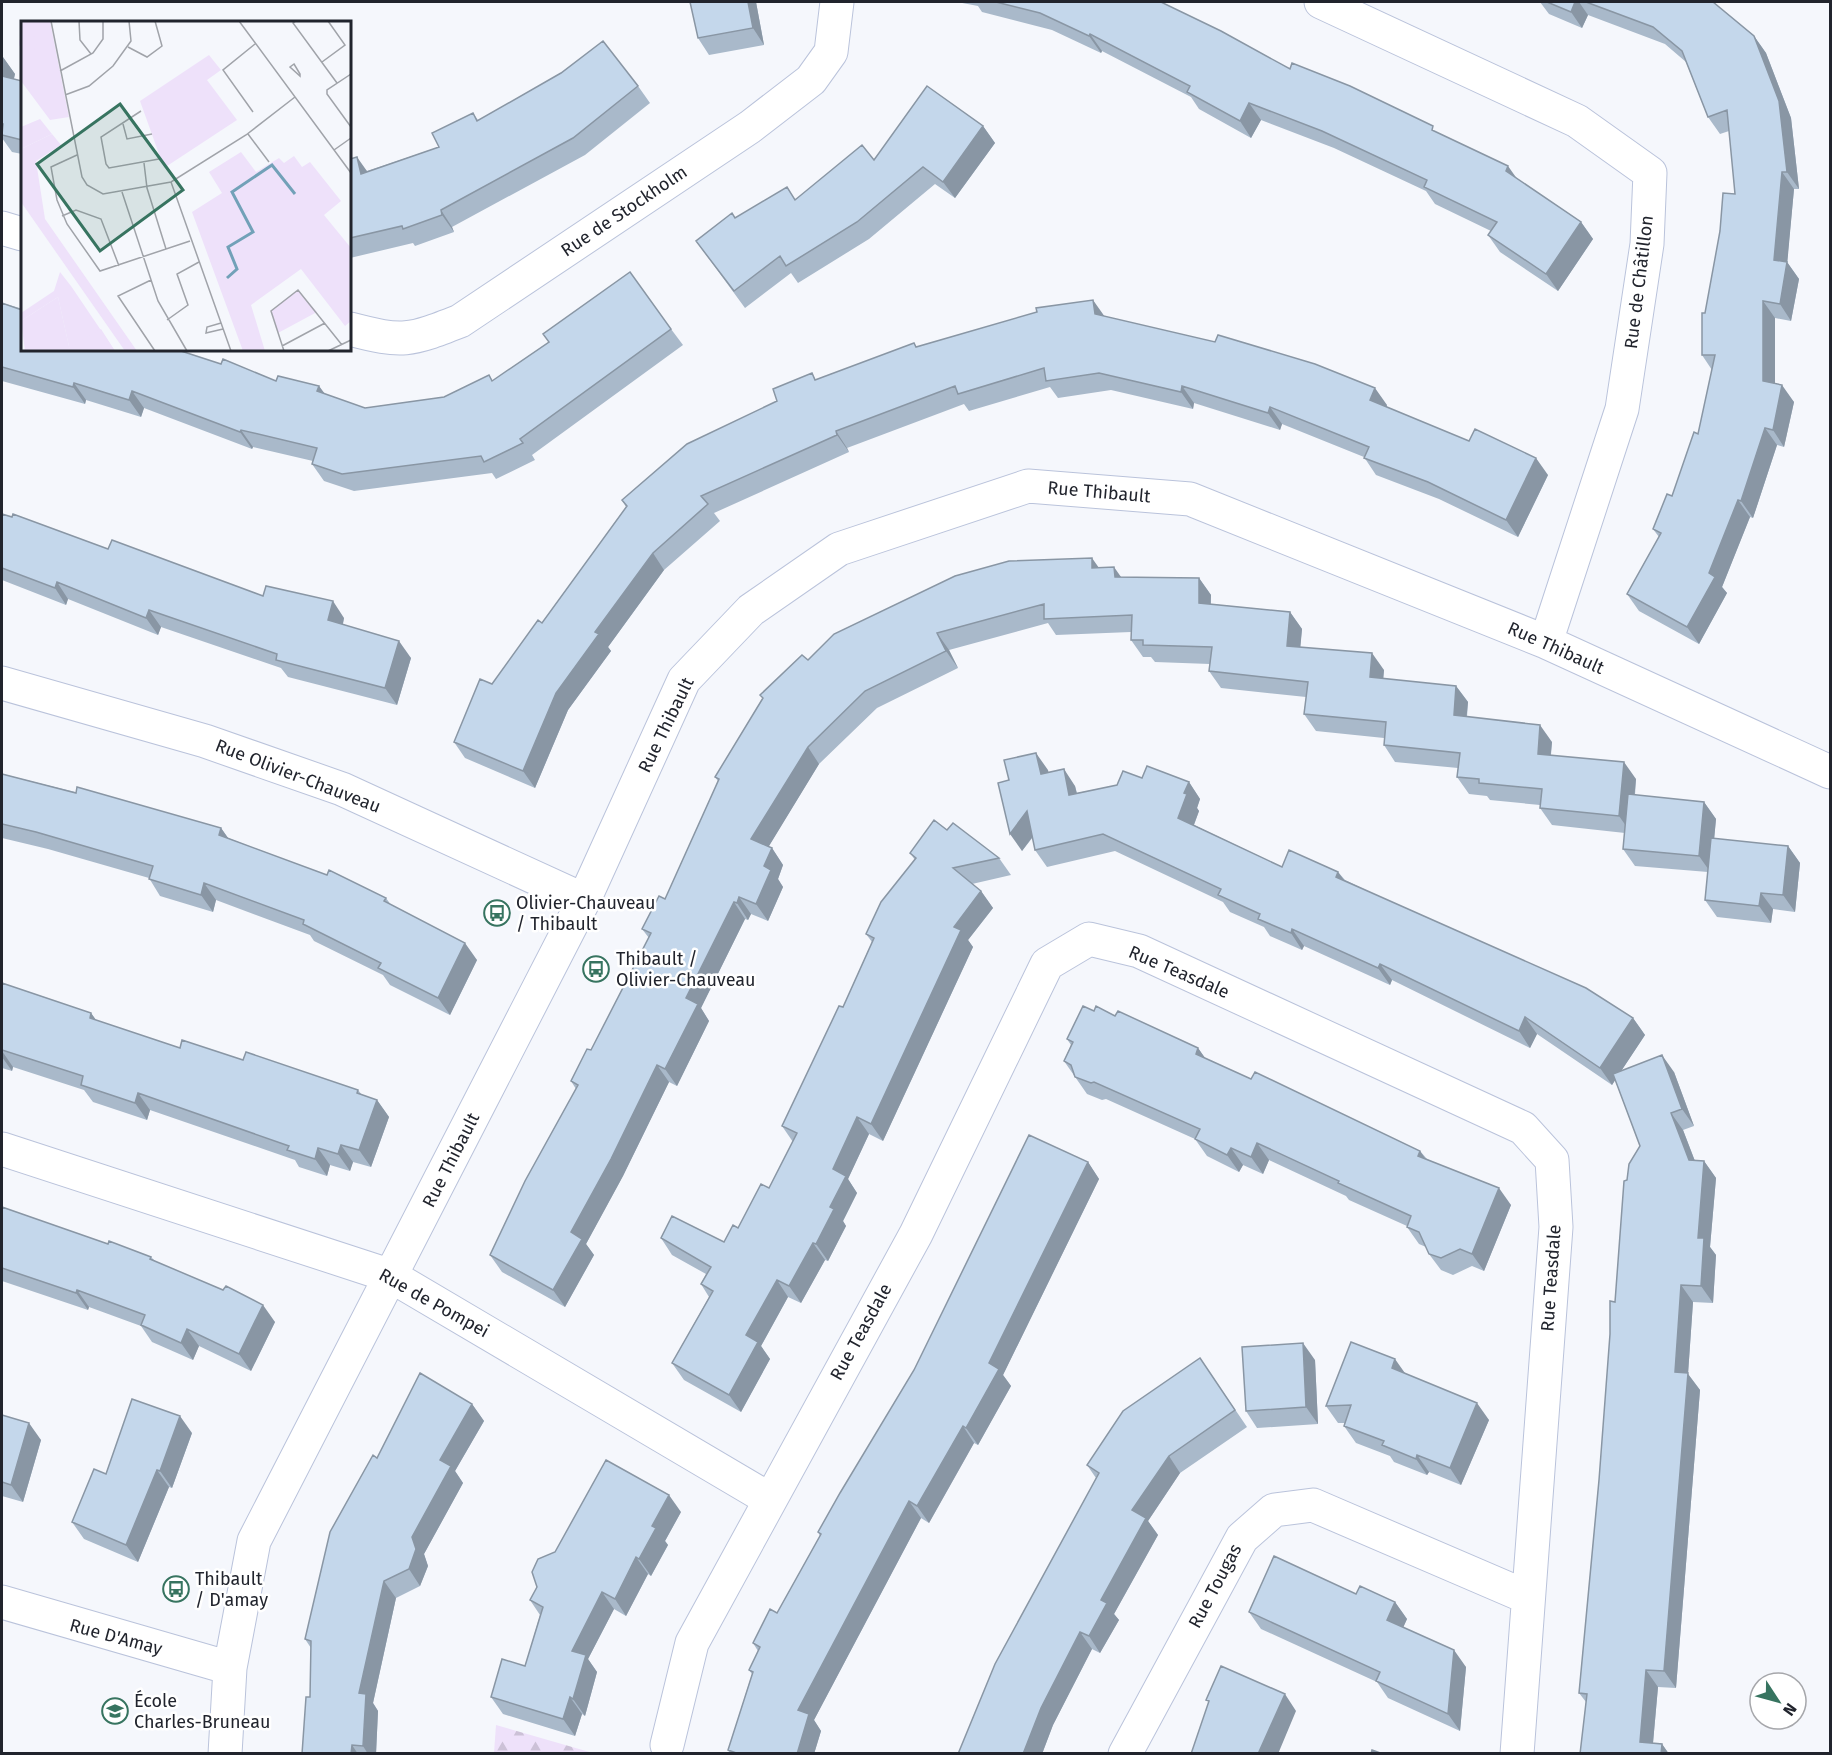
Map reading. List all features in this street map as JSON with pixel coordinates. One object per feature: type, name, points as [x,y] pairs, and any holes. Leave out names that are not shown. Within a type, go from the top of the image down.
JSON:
[{"type":"street","name":"Rue de Stockholm","points":[[351,329],[394,340],[418,337],[460,321],[740,133],[811,80],[831,52],[837,2]]},
{"type":"street","name":"Rue de Châtillon","points":[[1321,2],[1577,121],[1650,173],[1647,244],[1622,409],[1546,642]]},
{"type":"street","points":[[2,228],[21,234]]},
{"type":"street","name":"Rue Thibault","points":[[225,1754],[231,1668],[254,1541],[584,900],[684,680],[751,610],[839,549],[1028,486],[1190,499],[1546,642],[1830,772]]},
{"type":"street","name":"Rue Olivier-Chauveau","points":[[2,683],[205,741],[342,789],[584,900]]},
{"type":"street","name":"Rue Teasdale","points":[[667,1745],[692,1643],[769,1498],[916,1234],[1047,964],[1089,939],[1138,951],[1523,1128],[1552,1161],[1556,1227],[1517,1754]]},
{"type":"street","name":"Rue de Pompei","points":[[2,1149],[391,1276],[769,1498]]},
{"type":"street","name":"Rue Tougas","points":[[1125,1754],[1242,1538],[1274,1510],[1313,1505],[1527,1597]]},
{"type":"street","name":"Rue D'Amay","points":[[2,1602],[231,1668]]},
{"type":"green space","points":[[496,1725],[593,1753],[494,1753]]},
{"type":"building","points":[[690,2],[748,2],[753,28],[698,38]]},
{"type":"building","points":[[996,2],[1161,2],[1221,31],[1290,69],[1292,63],[1350,86],[1433,126],[1432,130],[1508,166],[1506,171],[1581,222],[1546,274],[1488,235],[1497,222],[1424,187],[1427,180],[1322,131],[1249,103],[1240,121],[1187,92],[1190,86],[1090,34],[1089,36],[1040,13]]},
{"type":"building","points":[[1547,2],[1575,2],[1571,12]]},
{"type":"building","points":[[1586,2],[1713,2],[1754,36],[1779,101],[1787,172],[1782,172],[1774,260],[1787,262],[1780,304],[1763,301],[1763,381],[1782,385],[1773,430],[1765,428],[1741,501],[1738,500],[1709,573],[1715,577],[1687,627],[1627,594],[1661,533],[1653,529],[1667,494],[1672,496],[1694,432],[1698,434],[1715,355],[1702,355],[1702,313],[1705,313],[1720,231],[1723,193],[1735,194],[1727,110],[1708,117],[1682,51],[1653,27]]},
{"type":"building","points":[[603,41],[638,86],[573,138],[441,210],[442,215],[403,229],[402,226],[351,238],[351,159],[357,157],[361,174],[439,147],[432,133],[473,113],[477,121],[561,73]]},
{"type":"building","points":[[2,76],[21,81],[21,140],[2,135]]},
{"type":"building","points":[[927,86],[983,126],[943,182],[923,167],[857,222],[786,266],[780,256],[734,291],[696,241],[732,213],[735,218],[787,187],[795,200],[862,145],[874,160]]},
{"type":"building","points":[[630,272],[671,329],[520,439],[523,443],[484,462],[481,456],[342,474],[312,464],[317,448],[241,430],[240,432],[132,391],[129,400],[74,383],[73,387],[2,367],[2,303],[21,310],[21,351],[181,351],[221,364],[223,359],[276,381],[278,376],[319,386],[317,391],[365,408],[444,397],[489,375],[492,381],[549,342],[543,334]]},
{"type":"building","points":[[1093,300],[1095,314],[1215,342],[1218,335],[1315,364],[1375,388],[1370,400],[1469,441],[1475,429],[1536,458],[1506,520],[1428,482],[1364,458],[1369,447],[1270,407],[1268,413],[1182,386],[1181,392],[1099,373],[1046,381],[1044,368],[958,394],[955,386],[836,431],[837,435],[701,496],[708,504],[653,553],[595,632],[599,634],[556,693],[523,771],[454,742],[480,679],[492,684],[538,620],[542,623],[627,506],[622,500],[687,444],[777,401],[773,389],[812,373],[815,380],[914,343],[916,347],[1037,312],[1036,308]]},
{"type":"building","points":[[2,514],[12,517],[13,514],[108,549],[112,540],[263,596],[266,586],[333,601],[328,620],[399,641],[385,688],[276,660],[277,654],[149,610],[146,618],[57,582],[55,588],[2,568]]},
{"type":"building","points":[[1092,558],[1092,568],[1114,567],[1115,577],[1199,578],[1199,603],[1290,612],[1287,646],[1372,653],[1370,677],[1456,686],[1454,715],[1540,725],[1538,754],[1624,762],[1619,816],[1540,808],[1542,789],[1479,783],[1479,779],[1457,777],[1460,753],[1384,745],[1386,722],[1304,714],[1308,682],[1209,671],[1212,647],[1143,645],[1143,640],[1131,640],[1132,615],[1044,619],[1044,604],[937,633],[946,651],[865,691],[808,747],[751,839],[772,848],[764,866],[771,870],[756,904],[739,897],[737,903],[734,902],[686,998],[698,1004],[665,1069],[657,1065],[611,1159],[571,1232],[582,1239],[553,1290],[490,1255],[525,1181],[578,1085],[571,1081],[587,1049],[591,1050],[651,933],[642,929],[659,896],[665,899],[719,779],[715,777],[763,698],[760,695],[802,655],[808,660],[834,634],[955,576],[1009,561]]},
{"type":"building","points":[[1036,753],[1041,774],[1064,769],[1069,795],[1117,785],[1123,771],[1142,778],[1147,766],[1189,782],[1178,818],[1282,867],[1289,850],[1338,872],[1336,877],[1586,988],[1633,1018],[1600,1068],[1525,1017],[1519,1031],[1380,964],[1378,968],[1292,929],[1291,933],[1258,919],[1260,914],[1218,895],[1221,889],[1103,834],[1035,850],[1027,811],[1010,834],[998,783],[1009,780],[1004,760]]},
{"type":"building","points":[[2,774],[76,793],[77,787],[221,828],[219,835],[327,875],[329,870],[386,898],[384,901],[465,943],[438,998],[378,968],[381,963],[303,924],[304,920],[204,883],[201,895],[149,879],[153,866],[2,824]]},
{"type":"building","points":[[1628,794],[1704,802],[1699,856],[1623,849]]},
{"type":"building","points":[[934,820],[947,830],[953,823],[999,858],[953,868],[981,891],[954,927],[961,930],[871,1124],[857,1117],[833,1169],[846,1176],[830,1207],[834,1209],[816,1244],[813,1243],[789,1286],[777,1280],[746,1335],[758,1342],[729,1395],[672,1363],[713,1291],[701,1284],[711,1267],[661,1238],[672,1216],[724,1242],[733,1225],[738,1228],[761,1184],[769,1188],[797,1133],[782,1126],[839,1006],[843,1007],[874,938],[866,934],[881,902],[916,858],[910,853]]},
{"type":"building","points":[[1711,838],[1788,846],[1783,895],[1761,893],[1759,906],[1705,900]]},
{"type":"building","points":[[2,983],[91,1013],[90,1018],[180,1048],[182,1040],[243,1060],[246,1052],[358,1090],[357,1093],[377,1100],[359,1150],[341,1145],[338,1154],[318,1148],[315,1159],[287,1150],[289,1146],[138,1093],[135,1103],[81,1085],[83,1076],[2,1050]]},
{"type":"building","points":[[1083,1006],[1094,1011],[1096,1006],[1115,1016],[1118,1011],[1198,1048],[1196,1054],[1251,1079],[1255,1072],[1420,1151],[1418,1156],[1499,1188],[1472,1254],[1460,1249],[1441,1258],[1429,1254],[1419,1232],[1407,1227],[1411,1216],[1257,1143],[1251,1157],[1231,1148],[1227,1155],[1195,1139],[1200,1129],[1094,1082],[1075,1077],[1071,1065],[1064,1061],[1073,1042],[1067,1039]]},
{"type":"building","points":[[1662,1055],[1682,1109],[1671,1113],[1689,1160],[1704,1161],[1698,1238],[1704,1238],[1701,1286],[1681,1285],[1675,1372],[1688,1373],[1664,1671],[1646,1670],[1640,1742],[1662,1744],[1661,1754],[1580,1754],[1587,1694],[1579,1693],[1599,1480],[1610,1334],[1610,1301],[1615,1302],[1624,1181],[1627,1180],[1629,1164],[1640,1146],[1613,1074]]},
{"type":"building","points":[[1029,1135],[1088,1162],[989,1363],[999,1369],[966,1428],[963,1426],[917,1506],[909,1501],[798,1710],[809,1714],[797,1754],[739,1754],[728,1750],[753,1672],[749,1670],[760,1647],[753,1643],[770,1609],[777,1613],[821,1534],[818,1532],[914,1370]]},
{"type":"building","points":[[2,1207],[108,1244],[109,1241],[151,1257],[150,1259],[223,1290],[226,1286],[263,1305],[239,1354],[187,1329],[181,1343],[141,1325],[145,1315],[77,1290],[76,1293],[2,1268]]},
{"type":"building","points":[[1351,1342],[1395,1359],[1392,1368],[1477,1403],[1450,1468],[1417,1455],[1416,1459],[1382,1445],[1384,1441],[1344,1426],[1351,1405],[1326,1406]]},
{"type":"building","points":[[1303,1343],[1306,1407],[1246,1411],[1242,1347]]},
{"type":"building","points":[[1200,1358],[1235,1410],[1169,1456],[1132,1510],[1146,1518],[1101,1600],[1107,1603],[1089,1636],[1080,1632],[1041,1708],[1023,1754],[958,1754],[995,1664],[1099,1473],[1087,1465],[1123,1411]]},
{"type":"building","points":[[420,1373],[472,1404],[440,1460],[451,1466],[412,1537],[416,1549],[409,1569],[384,1581],[359,1693],[366,1694],[363,1746],[352,1745],[351,1754],[302,1754],[306,1697],[310,1697],[311,1641],[305,1639],[330,1532],[373,1455],[377,1458]]},
{"type":"building","points":[[132,1399],[180,1416],[160,1471],[157,1470],[126,1545],[72,1522],[94,1469],[106,1474]]},
{"type":"building","points":[[2,1415],[29,1423],[11,1485],[2,1482]]},
{"type":"building","points":[[606,1460],[669,1495],[652,1526],[656,1528],[639,1559],[636,1557],[615,1599],[602,1592],[572,1651],[586,1655],[573,1699],[570,1697],[563,1719],[491,1697],[502,1659],[525,1666],[543,1607],[530,1600],[537,1587],[532,1572],[538,1559],[555,1552]]},
{"type":"building","points":[[1274,1556],[1356,1594],[1360,1586],[1395,1602],[1387,1620],[1454,1650],[1448,1714],[1376,1681],[1380,1672],[1249,1612]]},
{"type":"building","points":[[1221,1666],[1285,1694],[1258,1754],[1191,1754],[1209,1701],[1206,1700]]},
{"type":"building","points":[[1372,1750],[1383,1754],[1371,1754]]},
{"type":"place","name":"Olivier-Chauveau / Thibault","points":[[497,913]]},
{"type":"place","name":"Thibault / Olivier-Chauveau","points":[[596,969]]},
{"type":"place","name":"Thibault / D'amay","points":[[176,1589]]},
{"type":"place","name":"École Charles-Bruneau","points":[[115,1711]]}]
